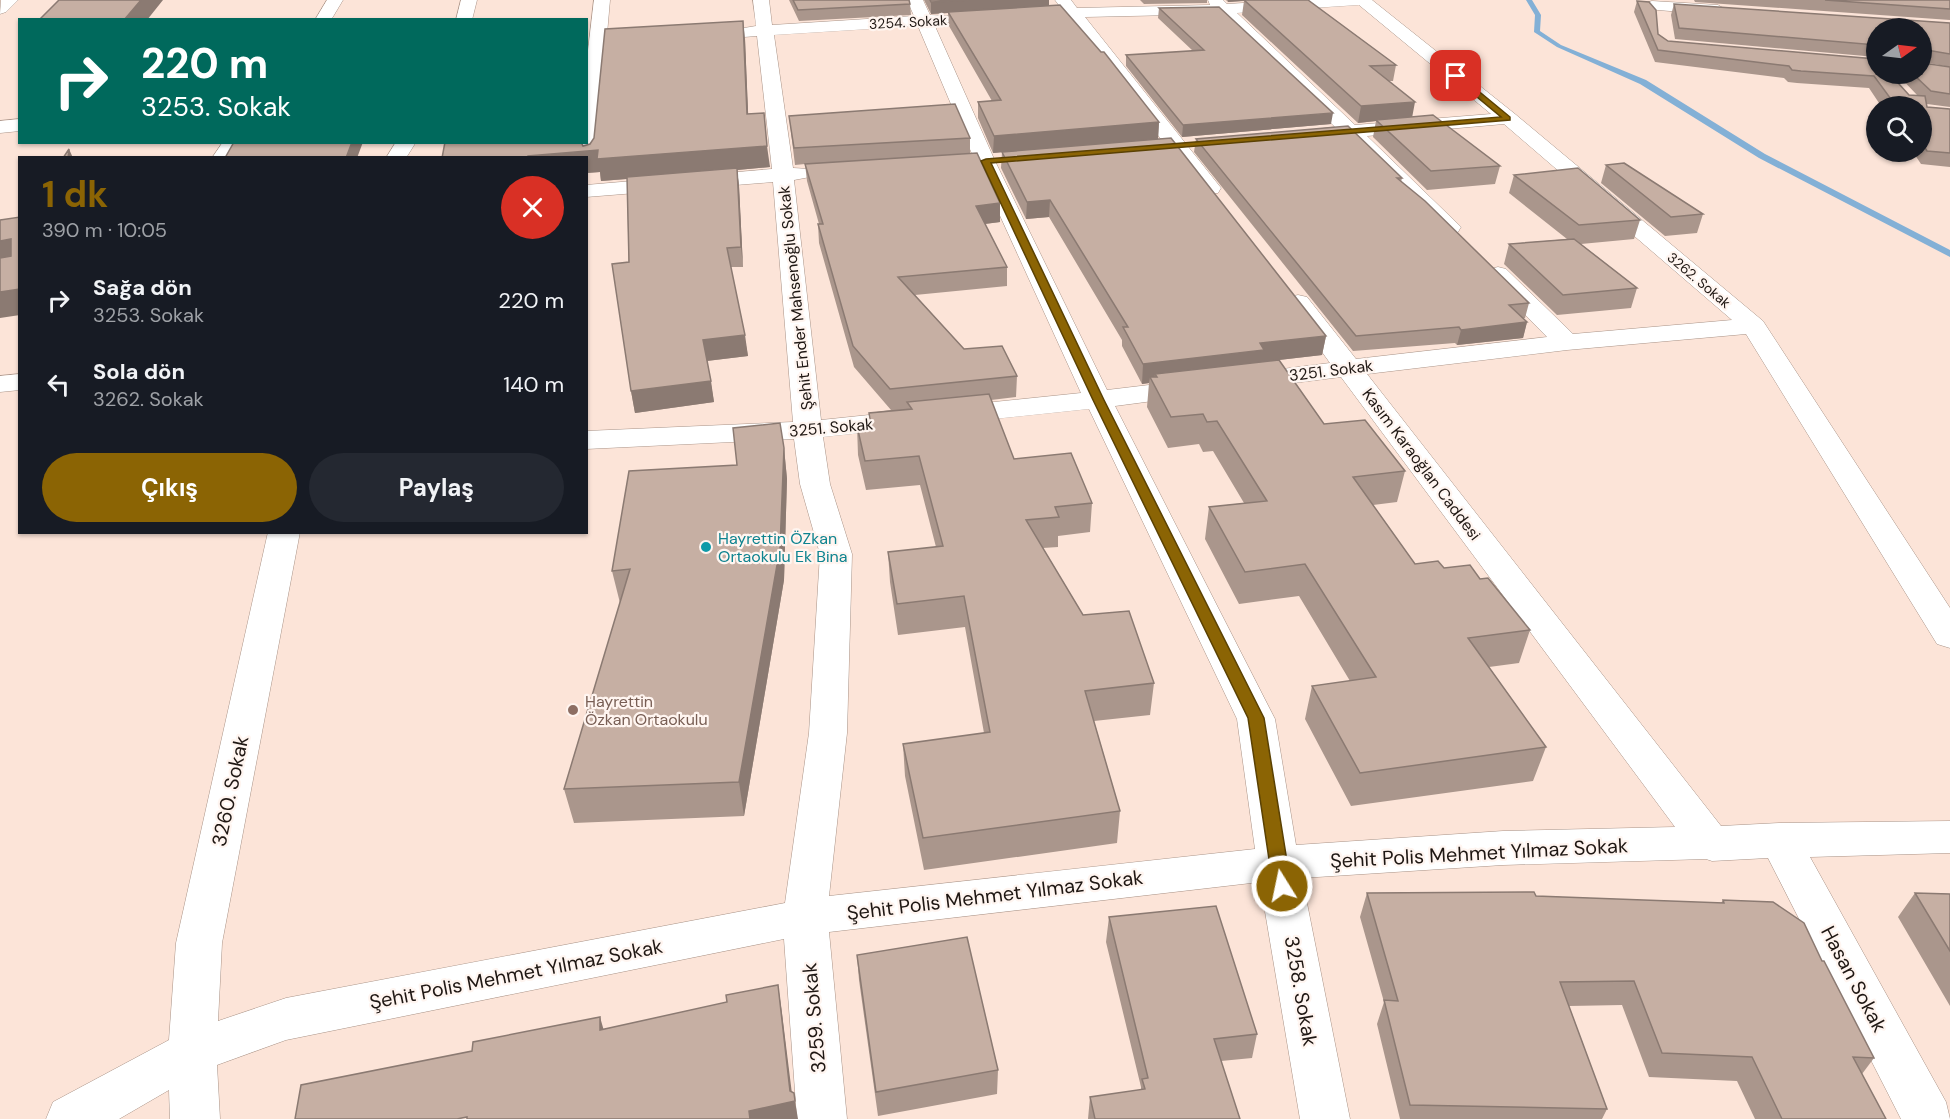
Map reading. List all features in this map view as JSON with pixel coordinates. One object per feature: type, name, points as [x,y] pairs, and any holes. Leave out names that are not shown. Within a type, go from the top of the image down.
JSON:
[{"type":"street","points":[[0,9],[10,0]]},
{"type":"street","points":[[324,18],[335,0]]},
{"type":"street","points":[[464,18],[469,0]]},
{"type":"street","points":[[588,139],[602,0]]},
{"type":"street","name":"Şehit Ender Mahsenoğlu Sokak","points":[[761,0],[783,174],[815,484],[836,554],[828,733],[805,916]]},
{"type":"street","points":[[1058,9],[1362,0]]},
{"type":"street","name":"3262. Sokak","points":[[1362,0],[1508,118],[1754,326],[1950,636]]},
{"type":"street","points":[[1649,3],[1735,11]]},
{"type":"street","points":[[1649,3],[1663,19],[1663,27]]},
{"type":"street","points":[[1219,5],[1353,131],[1468,245]]},
{"type":"street","points":[[1058,9],[1178,146],[1228,211]]},
{"type":"street","name":"3254. Sokak","points":[[729,33],[920,10],[960,19]]},
{"type":"street","name":"3258. Sokak","points":[[920,10],[984,161],[1098,400],[1256,718],[1278,863],[1325,1119]]},
{"type":"street","points":[[598,40],[670,36]]},
{"type":"street","points":[[1294,136],[1508,118]]},
{"type":"street","points":[[0,127],[18,125]]},
{"type":"street","points":[[588,190],[826,172]]},
{"type":"street","points":[[1484,261],[1567,342]]},
{"type":"street","name":"Kasım Karaoğlan Caddesi","points":[[1285,285],[1712,844]]},
{"type":"street","name":"3251. Sokak","points":[[588,440],[808,430],[1098,400],[1567,342],[1754,326]]},
{"type":"street","points":[[0,384],[18,382]]},
{"type":"street","name":"3260. Sokak","points":[[192,1052],[199,943],[284,534]]},
{"type":"street","name":"Şehit Polis Mehmet Yılmaz Sokak","points":[[71,1119],[192,1052],[286,1019],[805,916],[1278,863],[1503,848],[1712,844],[1779,839],[1950,837]]},
{"type":"street","name":"Hasan Sokak","points":[[1779,839],[1928,1119]]},
{"type":"street","name":"3259. Sokak","points":[[805,916],[822,1119]]},
{"type":"street","points":[[192,1052],[195,1119]]},
{"type":"building","points":[[59,0],[141,0],[126,18],[41,18]]},
{"type":"building","points":[[793,0],[909,0],[910,4],[798,10]]},
{"type":"building","points":[[930,0],[970,0],[931,2]]},
{"type":"building","points":[[1244,0],[1308,0],[1396,65],[1370,66],[1415,102],[1361,106]]},
{"type":"building","points":[[1825,0],[1950,0],[1950,9]]},
{"type":"building","points":[[1637,1],[1649,2],[1656,10],[1658,34],[1668,41],[1866,58],[1866,75],[1792,70],[1789,66],[1658,50]]},
{"type":"building","points":[[1674,4],[1877,18],[1866,18],[1866,44],[1679,28]]},
{"type":"building","points":[[1060,5],[1101,52],[1104,52],[1159,122],[994,136],[978,102],[1001,100],[948,12]]},
{"type":"building","points":[[1219,7],[1333,113],[1183,125],[1126,55],[1204,50],[1159,8]]},
{"type":"building","points":[[743,21],[747,114],[764,113],[767,146],[597,159],[598,150],[528,156],[442,156],[445,144],[582,144],[583,146],[590,144],[594,138],[605,29]]},
{"type":"building","points":[[1932,22],[1950,23],[1950,54],[1932,51]]},
{"type":"building","points":[[1932,64],[1950,67],[1950,94],[1931,91],[1924,84],[1932,84]]},
{"type":"building","points":[[1880,84],[1899,84],[1909,95],[1925,96],[1889,96]]},
{"type":"building","points":[[955,104],[970,138],[794,148],[789,116]]},
{"type":"building","points":[[1932,107],[1950,109],[1950,153],[1932,151]]},
{"type":"building","points":[[1433,115],[1500,166],[1431,171],[1376,120]]},
{"type":"building","points":[[1348,126],[1402,178],[1397,178],[1425,201],[1529,303],[1509,305],[1527,322],[1461,330],[1459,327],[1356,336],[1196,139]]},
{"type":"building","points":[[1171,138],[1326,336],[1260,343],[1264,350],[1143,364],[1123,327],[1128,327],[1050,200],[1027,202],[1002,152]]},
{"type":"building","points":[[233,144],[351,144],[347,156],[226,156]]},
{"type":"building","points":[[977,153],[1000,203],[976,206],[1007,267],[898,277],[964,349],[1002,346],[1017,376],[890,389],[853,346],[818,224],[823,224],[805,164]]},
{"type":"building","points":[[1624,163],[1703,214],[1671,217],[1606,165]]},
{"type":"building","points":[[737,168],[741,247],[727,248],[745,335],[703,340],[711,381],[631,391],[612,264],[629,262],[627,177]]},
{"type":"building","points":[[1578,168],[1640,220],[1579,225],[1514,175]]},
{"type":"building","points":[[18,217],[18,289],[0,292],[0,258],[11,256],[11,239],[0,241],[0,220]]},
{"type":"building","points":[[1574,239],[1637,288],[1563,295],[1509,244]]},
{"type":"building","points":[[1279,360],[1324,424],[1365,420],[1405,471],[1353,477],[1415,564],[1438,561],[1444,568],[1470,565],[1480,579],[1488,578],[1530,630],[1468,638],[1546,747],[1360,773],[1312,686],[1376,677],[1305,564],[1245,572],[1209,507],[1267,501],[1217,421],[1207,422],[1203,414],[1171,417],[1150,377],[1157,377],[1155,374]]},
{"type":"building","points":[[989,394],[1014,459],[1071,453],[1092,503],[1055,507],[1059,517],[1026,520],[1083,615],[1129,611],[1154,683],[1085,691],[1120,811],[923,838],[903,744],[990,732],[964,596],[897,604],[888,552],[943,546],[919,456],[865,461],[857,426],[871,425],[869,413],[912,409],[907,402]]},
{"type":"building","points":[[780,423],[784,448],[780,548],[739,782],[564,789],[630,569],[612,571],[629,471],[737,465],[733,428]]},
{"type":"building","points":[[1534,892],[1536,896],[1724,903],[1723,900],[1773,902],[1804,923],[1824,961],[1874,1058],[1853,1057],[1886,1119],[1782,1119],[1752,1057],[1662,1053],[1634,981],[1560,982],[1607,1109],[1410,1105],[1384,1000],[1398,1001],[1367,893]]},
{"type":"building","points":[[1915,893],[1950,894],[1950,951]]},
{"type":"building","points":[[1216,906],[1257,1034],[1214,1039],[1240,1119],[1095,1119],[1090,1097],[1145,1089],[1142,1079],[1148,1078],[1109,917]]},
{"type":"building","points":[[967,937],[998,1070],[876,1092],[857,955]]},
{"type":"building","points":[[778,985],[790,1091],[794,1093],[795,1101],[749,1111],[750,1119],[467,1119],[467,1117],[457,1119],[295,1119],[301,1085],[472,1051],[473,1042],[600,1017],[600,1030],[727,1002],[726,995]]},
{"type":"waterway","points":[[1529,0],[1538,15],[1537,32],[1559,46],[1643,82],[1762,156],[1950,254]]},
{"type":"place","name":"Hayrettin ÖZkan Ortaokulu Ek Bina","points":[[706,547]]},
{"type":"place","name":"Hayrettin Özkan Ortaokulu","points":[[573,710]]},
{"type":"route","points":[[1282,886],[1256,718],[1098,400],[986,161],[1508,118],[1456,76]]}]
